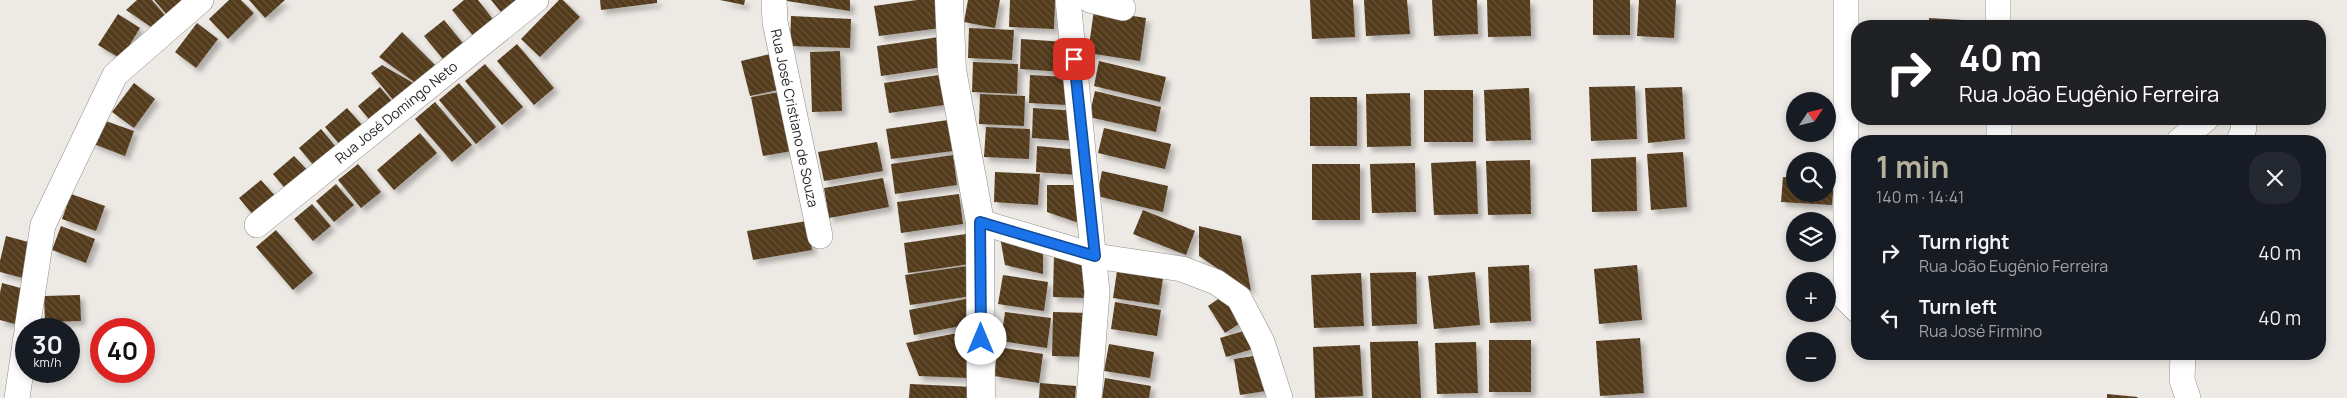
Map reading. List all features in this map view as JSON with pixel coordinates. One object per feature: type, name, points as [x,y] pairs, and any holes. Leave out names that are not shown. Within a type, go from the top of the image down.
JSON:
[{"type":"street","points":[[30,318],[43,225],[115,75],[201,0]]},
{"type":"street","name":"Rua José Domingo Neto","points":[[257,225],[536,0]]},
{"type":"street","name":"Rua José Cristiano de Souza","points":[[774,0],[775,22],[820,236]]},
{"type":"street","points":[[949,0],[952,70],[980,222],[981,398]]},
{"type":"street","points":[[1068,0],[1095,256],[1097,292],[1089,398]]},
{"type":"street","points":[[1090,0],[1123,8]]},
{"type":"street","points":[[1846,0],[1846,299],[1851,304]]},
{"type":"street","points":[[1998,0],[1998,20]]},
{"type":"street","points":[[2186,135],[2199,125]]},
{"type":"street","points":[[980,222],[1095,256],[1182,270],[1216,282],[1238,298],[1262,342],[1280,398]]},
{"type":"street","points":[[2183,360],[2182,380],[2188,398]]},
{"type":"street","points":[[17,398],[19,383]]},
{"type":"building","points":[[137,0],[152,0],[169,20],[157,31],[126,10]]},
{"type":"building","points":[[154,0],[189,0],[170,18]]},
{"type":"building","points":[[229,0],[241,0],[254,13],[228,39],[209,19]]},
{"type":"building","points":[[249,0],[285,0],[265,18]]},
{"type":"building","points":[[464,0],[478,0],[495,22],[475,38],[452,10]]},
{"type":"building","points":[[491,0],[525,0],[506,18]]},
{"type":"building","points":[[559,0],[563,0],[580,17],[540,57],[521,39]]},
{"type":"building","points":[[600,0],[657,0],[657,3],[601,10]]},
{"type":"building","points":[[720,0],[745,0],[744,5]]},
{"type":"building","points":[[850,0],[850,11],[787,1]]},
{"type":"building","points":[[917,0],[937,0],[941,28],[879,36],[874,6]]},
{"type":"building","points":[[968,0],[1000,0],[995,28],[964,22]]},
{"type":"building","points":[[1010,0],[1055,0],[1054,29],[1009,27]]},
{"type":"building","points":[[1310,0],[1353,0],[1355,37],[1312,39]]},
{"type":"building","points":[[1364,0],[1407,0],[1410,34],[1366,36]]},
{"type":"building","points":[[1432,0],[1477,0],[1478,34],[1434,36]]},
{"type":"building","points":[[1487,0],[1530,0],[1531,36],[1488,37]]},
{"type":"building","points":[[1593,0],[1630,0],[1630,35],[1593,35]]},
{"type":"building","points":[[1639,0],[1676,0],[1674,38],[1637,36]]},
{"type":"building","points":[[1094,10],[1146,18],[1140,61],[1088,53]]},
{"type":"building","points":[[118,14],[140,28],[121,59],[98,45]]},
{"type":"building","points":[[791,16],[851,19],[850,48],[790,46]]},
{"type":"building","points":[[1929,18],[1963,20],[1929,20]]},
{"type":"building","points":[[444,20],[467,48],[447,64],[424,36]]},
{"type":"building","points":[[197,23],[218,39],[196,68],[175,52]]},
{"type":"building","points":[[969,28],[1014,30],[1012,60],[968,58]]},
{"type":"building","points":[[402,32],[438,68],[417,84],[379,57]]},
{"type":"building","points":[[939,37],[943,67],[881,76],[877,46]]},
{"type":"building","points":[[1021,39],[1066,42],[1065,72],[1020,69]]},
{"type":"building","points":[[517,44],[554,88],[534,105],[497,61]]},
{"type":"building","points":[[840,51],[842,111],[812,112],[810,52]]},
{"type":"building","points":[[770,54],[778,90],[750,96],[741,61]]},
{"type":"building","points":[[1099,61],[1166,77],[1160,102],[1094,86]]},
{"type":"building","points":[[973,62],[1018,64],[1017,94],[972,92]]},
{"type":"building","points":[[485,64],[523,107],[502,125],[465,81]]},
{"type":"building","points":[[382,65],[415,84],[394,101],[371,73]]},
{"type":"building","points":[[946,74],[951,104],[889,113],[884,83]]},
{"type":"building","points":[[1030,75],[1068,77],[1067,105],[1029,103]]},
{"type":"building","points":[[134,83],[155,99],[134,128],[112,112]]},
{"type":"building","points":[[459,83],[496,127],[476,144],[439,100]]},
{"type":"building","points":[[1635,86],[1637,139],[1591,141],[1589,87]]},
{"type":"building","points":[[380,87],[395,105],[373,124],[358,106]]},
{"type":"building","points":[[1682,87],[1685,139],[1648,143],[1645,88]]},
{"type":"building","points":[[1529,88],[1531,140],[1486,141],[1484,90]]},
{"type":"building","points":[[1424,90],[1473,90],[1473,142],[1424,142]]},
{"type":"building","points":[[1095,91],[1161,107],[1156,132],[1089,117]]},
{"type":"building","points":[[780,92],[792,151],[763,156],[751,97]]},
{"type":"building","points":[[1410,93],[1411,146],[1367,147],[1366,94]]},
{"type":"building","points":[[980,94],[1025,96],[1024,126],[979,124]]},
{"type":"building","points":[[1310,97],[1357,97],[1357,146],[1310,146]]},
{"type":"building","points":[[435,102],[472,145],[452,162],[415,119]]},
{"type":"building","points":[[347,108],[362,125],[340,145],[325,127]]},
{"type":"building","points":[[1033,108],[1078,111],[1077,141],[1032,138]]},
{"type":"building","points":[[100,119],[134,131],[125,156],[91,143]]},
{"type":"building","points":[[948,120],[953,151],[891,159],[886,129]]},
{"type":"building","points":[[986,127],[1030,129],[1029,159],[984,157]]},
{"type":"building","points":[[1104,128],[1171,144],[1165,169],[1098,153]]},
{"type":"building","points":[[321,129],[336,147],[314,166],[299,148]]},
{"type":"building","points":[[420,133],[437,153],[394,190],[377,170]]},
{"type":"building","points":[[877,142],[883,171],[824,181],[818,152]]},
{"type":"building","points":[[1037,146],[1080,150],[1078,175],[1036,172]]},
{"type":"building","points":[[1683,152],[1687,207],[1651,210],[1647,154]]},
{"type":"building","points":[[953,155],[957,185],[895,194],[891,164]]},
{"type":"building","points":[[294,156],[310,173],[288,192],[273,174]]},
{"type":"building","points":[[1636,157],[1637,211],[1592,212],[1591,159]]},
{"type":"building","points":[[1530,160],[1531,214],[1488,215],[1486,161]]},
{"type":"building","points":[[1476,161],[1478,214],[1434,215],[1431,163]]},
{"type":"building","points":[[1415,163],[1416,212],[1372,213],[1370,164]]},
{"type":"building","points":[[358,164],[381,192],[361,208],[338,180]]},
{"type":"building","points":[[1312,164],[1360,164],[1360,220],[1312,220]]},
{"type":"building","points":[[1102,171],[1168,186],[1163,212],[1097,196]]},
{"type":"building","points":[[995,172],[1040,174],[1038,205],[994,202]]},
{"type":"building","points":[[1783,177],[1786,177],[1786,202],[1832,202],[1832,205],[1781,202]]},
{"type":"building","points":[[883,178],[889,207],[829,218],[824,188]]},
{"type":"building","points":[[261,180],[276,197],[254,216],[239,198]]},
{"type":"building","points":[[336,184],[354,205],[334,222],[316,201]]},
{"type":"building","points":[[1047,185],[1077,185],[1082,224],[1047,212]]},
{"type":"building","points":[[71,194],[105,206],[96,231],[62,219]]},
{"type":"building","points":[[959,194],[963,224],[901,233],[897,202]]},
{"type":"building","points":[[312,204],[331,226],[313,241],[294,219]]},
{"type":"building","points":[[1143,210],[1195,231],[1186,255],[1133,234]]},
{"type":"building","points":[[807,221],[812,250],[753,260],[747,231]]},
{"type":"building","points":[[61,226],[95,239],[86,263],[52,250]]},
{"type":"building","points":[[1199,226],[1241,236],[1251,291],[1199,256]]},
{"type":"building","points":[[276,230],[313,273],[293,290],[256,247]]},
{"type":"building","points":[[966,234],[970,264],[908,273],[904,243]]},
{"type":"building","points":[[6,236],[32,243],[23,278],[0,272],[0,261]]},
{"type":"building","points":[[1000,237],[1043,251],[1043,274],[1005,265]]},
{"type":"building","points":[[1054,253],[1089,255],[1088,298],[1053,297]]},
{"type":"building","points":[[1529,265],[1531,321],[1490,323],[1488,267]]},
{"type":"building","points":[[1637,265],[1642,320],[1599,324],[1594,269]]},
{"type":"building","points":[[967,266],[972,296],[910,305],[905,275]]},
{"type":"building","points":[[1117,271],[1163,278],[1159,305],[1113,298]]},
{"type":"building","points":[[1416,272],[1417,324],[1372,326],[1370,273]]},
{"type":"building","points":[[1475,272],[1480,325],[1434,329],[1428,276]]},
{"type":"building","points":[[1361,273],[1364,326],[1314,328],[1311,275]]},
{"type":"building","points":[[1003,275],[1048,282],[1044,311],[998,304]]},
{"type":"building","points":[[2,283],[28,290],[21,318],[15,318],[15,324],[0,320]]},
{"type":"building","points":[[80,295],[81,321],[80,318],[45,318],[44,296]]},
{"type":"building","points":[[1224,295],[1242,322],[1225,333],[1208,306]]},
{"type":"building","points":[[971,298],[976,323],[914,335],[909,310]]},
{"type":"building","points":[[1115,302],[1161,310],[1157,336],[1111,329]]},
{"type":"building","points":[[1005,312],[1051,318],[1047,348],[1001,341]]},
{"type":"building","points":[[1053,312],[1088,313],[1087,357],[1052,356]]},
{"type":"building","points":[[1250,329],[1256,348],[1226,357],[1220,338]]},
{"type":"building","points":[[968,331],[969,378],[919,376],[906,343]]},
{"type":"building","points":[[1640,338],[1644,393],[1600,396],[1596,341]]},
{"type":"building","points":[[1489,340],[1531,340],[1531,392],[1489,392]]},
{"type":"building","points":[[1418,341],[1421,398],[1372,398],[1370,342]]},
{"type":"building","points":[[1476,342],[1478,393],[1437,394],[1435,343]]},
{"type":"building","points":[[1109,344],[1154,352],[1150,378],[1104,371]]},
{"type":"building","points":[[1360,345],[1363,396],[1315,398],[1313,347]]},
{"type":"building","points":[[998,347],[1043,354],[1039,383],[994,376]]},
{"type":"building","points":[[1260,355],[1266,391],[1240,395],[1234,359]]},
{"type":"building","points":[[1105,378],[1151,386],[1149,398],[1102,398]]},
{"type":"building","points":[[1040,383],[1076,386],[1075,398],[1039,398]]},
{"type":"building","points":[[910,384],[973,387],[972,398],[909,398]]},
{"type":"building","points":[[2107,394],[2138,397],[2107,398]]},
{"type":"route","points":[[981,339],[980,222],[1095,256],[1074,59]]}]
